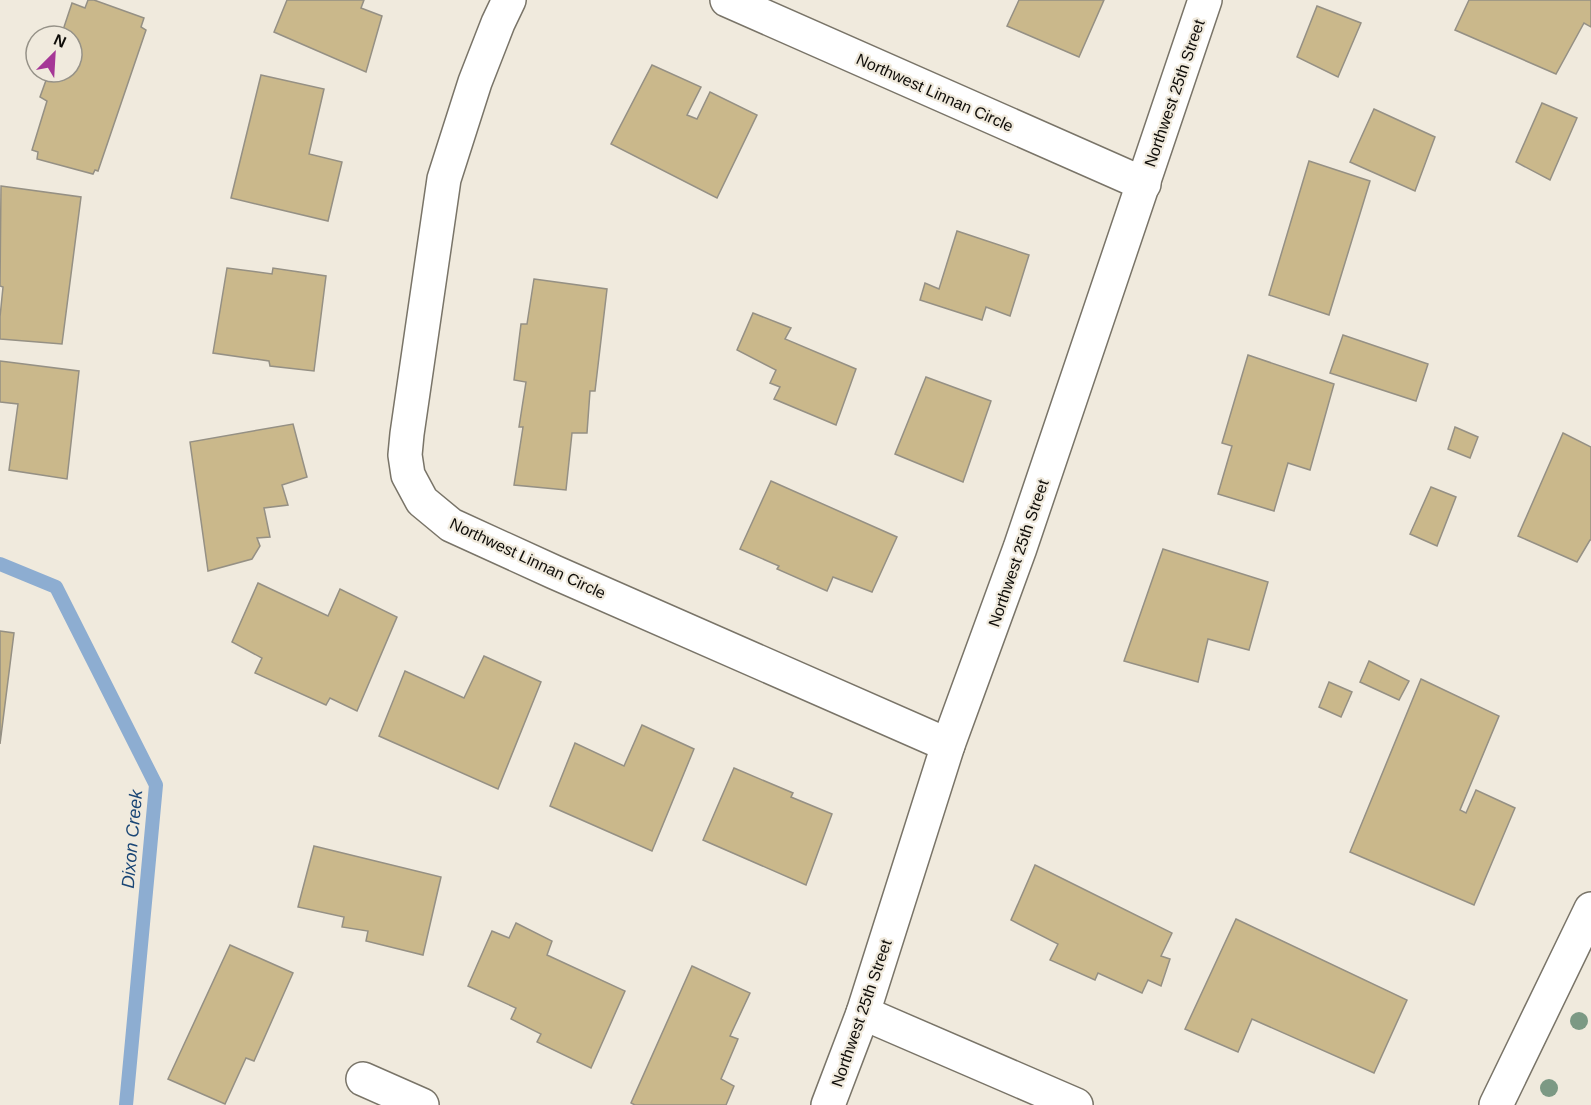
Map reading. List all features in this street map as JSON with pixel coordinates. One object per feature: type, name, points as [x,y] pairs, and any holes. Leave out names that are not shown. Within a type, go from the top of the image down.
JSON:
[{"type":"street","name":"Northwest Linnan Circle","points":[[509,0],[475,82],[444,179],[405,455],[408,475],[422,501],[451,525],[461,530],[948,746]]},
{"type":"street","name":"Northwest Linnan Circle","points":[[727,0],[1144,184]]},
{"type":"street","name":"Northwest 25th Street","points":[[828,1105],[864,1013],[948,746],[1020,548],[1206,0]]},
{"type":"street","points":[[1496,1105],[1591,909]]},
{"type":"street","points":[[864,1013],[1076,1105]]},
{"type":"street","points":[[363,1079],[422,1105]]},
{"type":"building","points":[[88,0],[94,0],[144,18],[141,27],[146,30],[98,171],[95,170],[93,174],[37,159],[38,152],[32,150],[47,101],[40,97],[45,84],[84,84],[84,24],[65,24],[72,3],[85,8]]},
{"type":"building","points":[[287,0],[364,0],[361,8],[382,16],[366,72],[274,32]]},
{"type":"building","points":[[1019,0],[1104,0],[1079,57],[1007,26]]},
{"type":"building","points":[[1469,0],[1591,0],[1591,27],[1584,23],[1556,74],[1455,30]]},
{"type":"building","points":[[1317,6],[1361,23],[1338,77],[1297,57]]},
{"type":"building","points":[[652,65],[701,87],[687,115],[697,119],[710,92],[757,115],[717,198],[611,144]]},
{"type":"building","points":[[261,75],[324,89],[309,154],[342,162],[328,221],[231,198]]},
{"type":"building","points":[[1542,103],[1577,118],[1550,180],[1516,162]]},
{"type":"building","points":[[1374,109],[1435,137],[1415,191],[1350,162]]},
{"type":"building","points":[[1309,161],[1370,181],[1329,315],[1269,295]]},
{"type":"building","points":[[1,186],[81,197],[62,344],[0,339],[3,287],[0,286]]},
{"type":"building","points":[[957,231],[1029,255],[1010,316],[986,307],[982,320],[920,300],[925,283],[939,289]]},
{"type":"building","points":[[227,268],[272,274],[273,268],[326,276],[314,371],[270,366],[269,361],[213,353]]},
{"type":"building","points":[[534,279],[607,289],[595,391],[590,391],[587,433],[572,433],[566,490],[514,485],[523,427],[519,427],[526,382],[514,380],[521,324],[527,324]]},
{"type":"building","points":[[753,313],[791,328],[785,339],[856,369],[836,425],[774,399],[780,387],[770,383],[776,370],[737,350]]},
{"type":"building","points":[[1343,335],[1428,364],[1416,401],[1330,373]]},
{"type":"building","points":[[1248,355],[1334,384],[1310,470],[1288,463],[1274,511],[1218,494],[1232,446],[1222,443]]},
{"type":"building","points":[[0,361],[79,371],[67,479],[9,470],[18,404],[0,402]]},
{"type":"building","points":[[926,377],[991,401],[963,482],[895,454]]},
{"type":"building","points":[[293,424],[307,477],[282,485],[288,505],[264,508],[270,537],[257,538],[260,546],[252,559],[208,571],[190,442]]},
{"type":"building","points":[[1455,427],[1478,437],[1470,458],[1448,449]]},
{"type":"building","points":[[1563,433],[1591,447],[1591,540],[1577,562],[1518,536]]},
{"type":"building","points":[[771,481],[897,537],[872,592],[833,577],[827,591],[777,569],[779,566],[740,549]]},
{"type":"building","points":[[1431,487],[1456,497],[1437,546],[1410,534]]},
{"type":"building","points":[[1163,549],[1268,582],[1249,650],[1208,639],[1198,682],[1124,661]]},
{"type":"building","points":[[258,583],[328,616],[340,589],[397,617],[357,711],[330,698],[326,705],[255,673],[262,658],[232,642]]},
{"type":"building","points":[[0,631],[14,633],[0,744]]},
{"type":"building","points":[[484,656],[541,682],[498,789],[379,736],[405,671],[464,698]]},
{"type":"building","points":[[1369,661],[1409,681],[1399,700],[1360,682]]},
{"type":"building","points":[[1421,679],[1499,716],[1460,810],[1466,813],[1476,790],[1515,808],[1474,905],[1350,852]]},
{"type":"building","points":[[1329,682],[1352,692],[1341,717],[1319,707]]},
{"type":"building","points":[[642,725],[694,749],[652,851],[550,806],[575,743],[624,766]]},
{"type":"building","points":[[734,768],[793,793],[791,797],[832,814],[806,885],[703,840]]},
{"type":"building","points":[[314,846],[441,877],[423,955],[366,941],[368,931],[342,927],[344,917],[298,907]]},
{"type":"building","points":[[1035,865],[1172,933],[1161,956],[1170,959],[1161,986],[1148,980],[1142,993],[1098,973],[1095,980],[1050,960],[1058,944],[1011,920]]},
{"type":"building","points":[[1236,919],[1407,1000],[1374,1073],[1252,1019],[1238,1052],[1185,1029]]},
{"type":"building","points":[[516,923],[552,941],[547,955],[625,991],[591,1068],[537,1042],[541,1034],[511,1019],[516,1008],[468,986],[492,931],[509,938]]},
{"type":"building","points":[[230,945],[293,973],[254,1061],[246,1058],[225,1104],[168,1079]]},
{"type":"building","points":[[692,966],[750,993],[730,1036],[738,1039],[721,1079],[734,1086],[726,1105],[635,1105],[631,1103]]},
{"type":"waterway","name":"Dixon Creek","points":[[0,564],[56,587],[156,785],[126,1105]]}]
